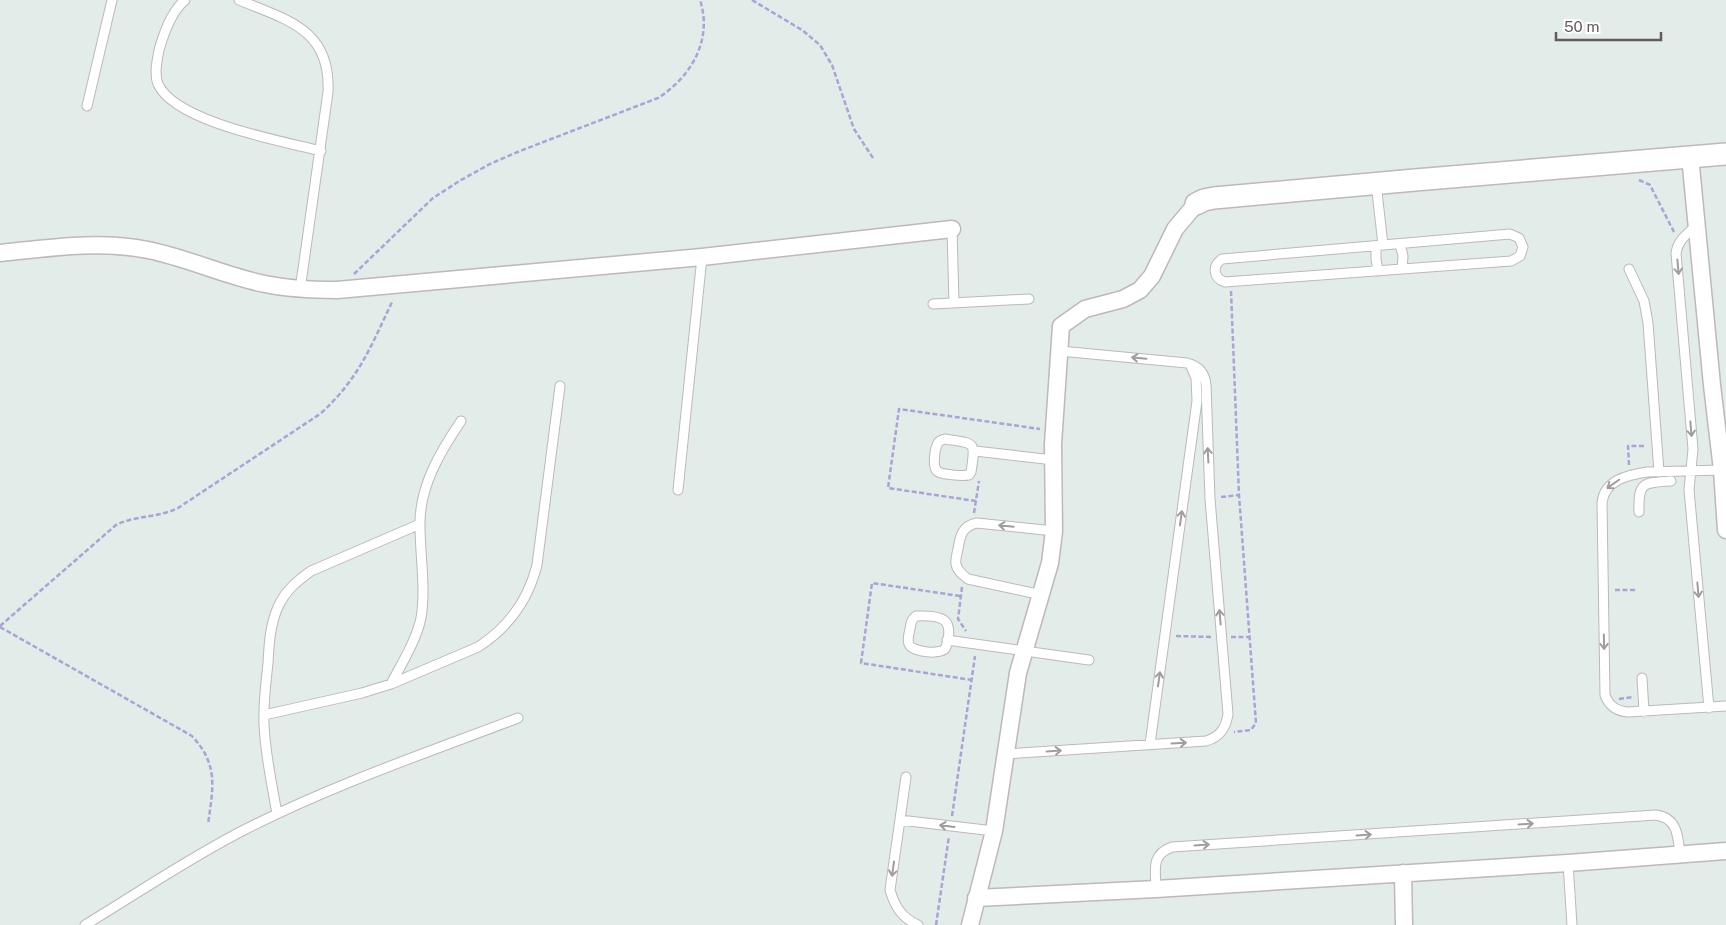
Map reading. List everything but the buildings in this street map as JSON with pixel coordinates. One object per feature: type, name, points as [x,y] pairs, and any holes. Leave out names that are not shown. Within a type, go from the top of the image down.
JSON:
[{"type":"street","points":[[970,925],[994,831],[1016,685],[1050,564],[1054,531],[1054,431],[1061,326],[1077,314],[1095,306],[1123,300],[1147,284],[1157,268],[1175,229],[1196,204],[1204,200],[1376,183],[1726,154]]},
{"type":"street","points":[[1690,156],[1722,470],[1726,530]]},
{"type":"street","points":[[0,253],[92,245],[129,247],[166,254],[263,284],[300,290],[336,290],[702,257],[952,229]]},
{"type":"street","points":[[976,898],[1156,889],[1726,851]]},
{"type":"street","points":[[1403,873],[1404,925]]},
{"type":"lane","points":[[86,106],[112,0]]},
{"type":"lane","points":[[185,0],[172,18],[158,54],[156,75],[166,95],[185,109],[206,120],[320,151]]},
{"type":"lane","points":[[239,0],[300,27],[312,37],[326,63],[328,78],[320,151],[300,290]]},
{"type":"lane","points":[[1376,183],[1379,246],[1376,259],[1378,271]]},
{"type":"lane","points":[[1696,226],[1679,242],[1676,253],[1693,449],[1689,490],[1709,708]]},
{"type":"lane","points":[[952,229],[954,302]]},
{"type":"lane","points":[[1510,234],[1519,238],[1523,247],[1520,256],[1511,261],[1231,282],[1221,281],[1214,272],[1216,264],[1222,259],[1400,244],[1510,234]]},
{"type":"lane","points":[[1400,244],[1403,256],[1402,269]]},
{"type":"lane","points":[[678,490],[702,257]]},
{"type":"lane","points":[[1629,269],[1644,301],[1648,323],[1659,472]]},
{"type":"lane","points":[[933,304],[1029,299]]},
{"type":"lane","points":[[1005,754],[1206,742],[1222,733],[1228,714],[1210,499],[1205,379],[1200,369],[1190,364],[1060,351]]},
{"type":"lane","points":[[1150,744],[1197,401],[1196,378],[1190,364]]},
{"type":"lane","points":[[264,715],[362,693],[390,684],[478,647],[510,621],[524,601],[534,577],[560,386]]},
{"type":"lane","points":[[390,684],[412,644],[420,620],[423,595],[420,524],[422,502],[436,462],[461,421]]},
{"type":"lane","points":[[979,451],[969,475],[941,473],[935,468],[937,446],[942,440],[969,443],[979,451],[1054,460]]},
{"type":"lane","points":[[1722,470],[1635,474],[1612,484],[1604,492],[1602,503],[1603,591],[1605,695],[1609,704],[1622,712],[1726,706]]},
{"type":"lane","points":[[1639,512],[1638,496],[1644,486],[1648,483],[1671,481]]},
{"type":"lane","points":[[1042,594],[968,579],[960,572],[955,563],[960,535],[967,527],[977,523],[1054,531]]},
{"type":"lane","points":[[277,814],[265,738],[264,715],[273,620],[278,606],[298,580],[311,571],[420,524]]},
{"type":"lane","points":[[919,616],[946,620],[949,627],[947,640],[946,648],[941,652],[912,649],[908,642],[912,619],[919,616]]},
{"type":"lane","points":[[947,640],[1089,660]]},
{"type":"lane","points":[[1642,678],[1644,712]]},
{"type":"lane","points":[[85,925],[213,846],[277,814],[343,786],[518,718]]},
{"type":"lane","points":[[906,777],[890,890],[899,912],[918,925]]},
{"type":"lane","points":[[1156,889],[1157,857],[1160,852],[1172,847],[1646,816],[1661,816],[1674,825],[1680,855]]},
{"type":"lane","points":[[900,820],[994,831]]},
{"type":"lane","points":[[1568,863],[1572,925]]},
{"type":"path","points":[[336,290],[434,198],[461,180],[490,164],[658,98],[669,91],[688,72],[700,48],[704,22],[700,0]]},
{"type":"path","points":[[752,0],[802,30],[820,45],[832,65],[854,129],[873,158]]},
{"type":"path","points":[[1634,177],[1650,185],[1679,242]]},
{"type":"path","points":[[1222,733],[1247,732],[1256,723],[1239,495],[1231,282]]},
{"type":"path","points":[[208,824],[213,787],[212,768],[204,750],[192,736],[0,626],[116,524],[129,519],[158,516],[178,508],[320,414],[335,401],[360,368],[400,285]]},
{"type":"path","points":[[972,524],[979,451]]},
{"type":"path","points":[[1210,499],[1239,495]]},
{"type":"path","points":[[936,925],[979,636],[967,632],[958,619],[964,576]]},
{"type":"path","points":[[1603,591],[1636,590]]},
{"type":"path","points":[[1164,636],[1250,637]]},
{"type":"path","points":[[1609,704],[1621,698],[1643,696]]}]
